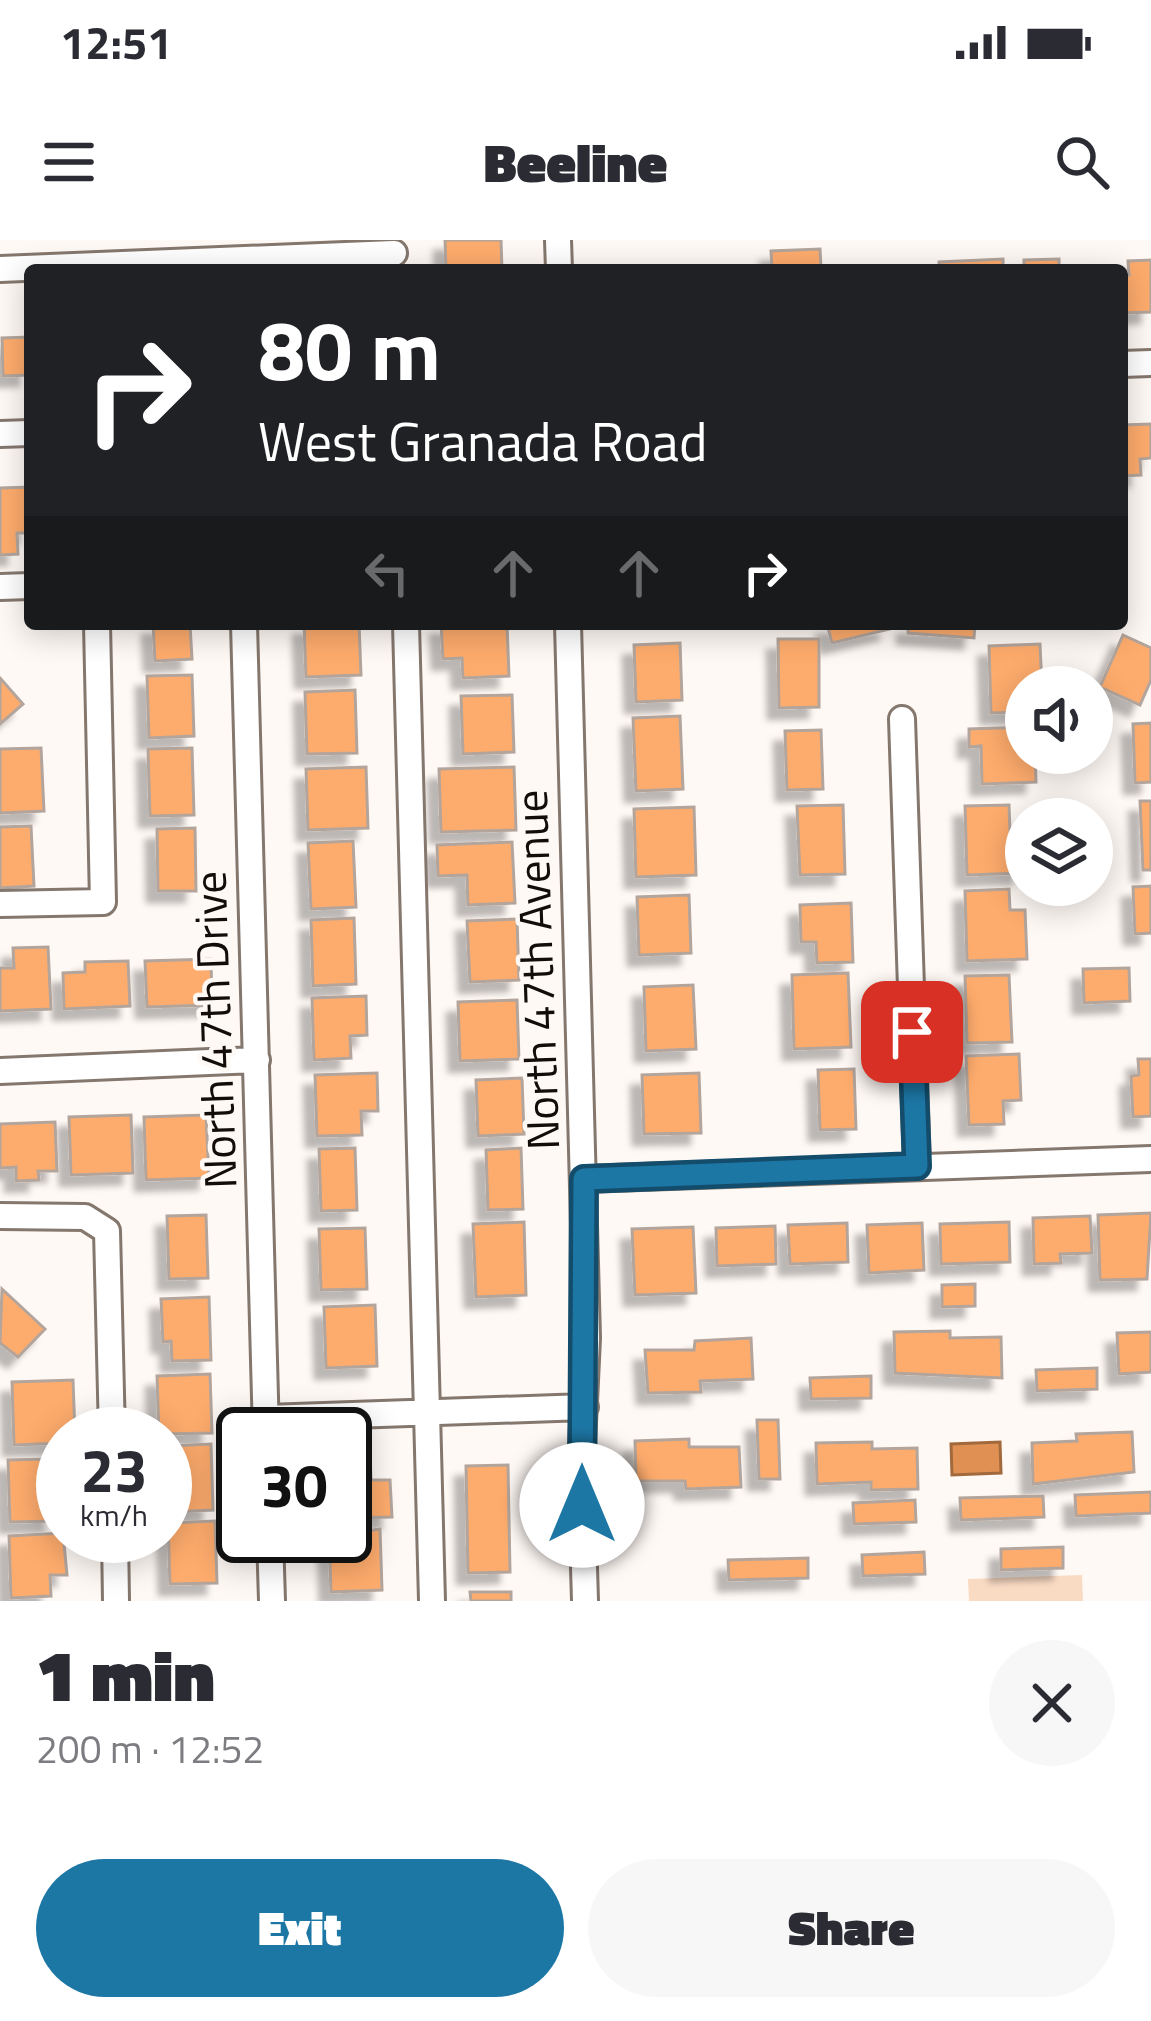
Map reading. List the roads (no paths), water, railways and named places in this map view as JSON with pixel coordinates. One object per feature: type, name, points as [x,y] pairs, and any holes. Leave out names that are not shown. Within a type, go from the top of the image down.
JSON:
[{"type":"street","points":[[131,264],[394,254]]},
{"type":"street","points":[[0,904],[103,902],[97,630]]},
{"type":"street","name":"North 47th Drive","points":[[244,630],[266,1407]]},
{"type":"street","points":[[406,630],[432,1601]]},
{"type":"street","name":"North 47th Avenue","points":[[568,630],[584,1179],[585,1601]]},
{"type":"street","points":[[902,719],[917,1166]]},
{"type":"street","points":[[0,1071],[257,1060]]},
{"type":"street","points":[[584,1179],[1151,1159]]},
{"type":"street","points":[[0,1216],[85,1216],[107,1232],[111,1407]]},
{"type":"street","points":[[372,1417],[585,1407]]},
{"type":"street","points":[[115,1563],[116,1601]]},
{"type":"street","points":[[271,1563],[272,1601]]}]
